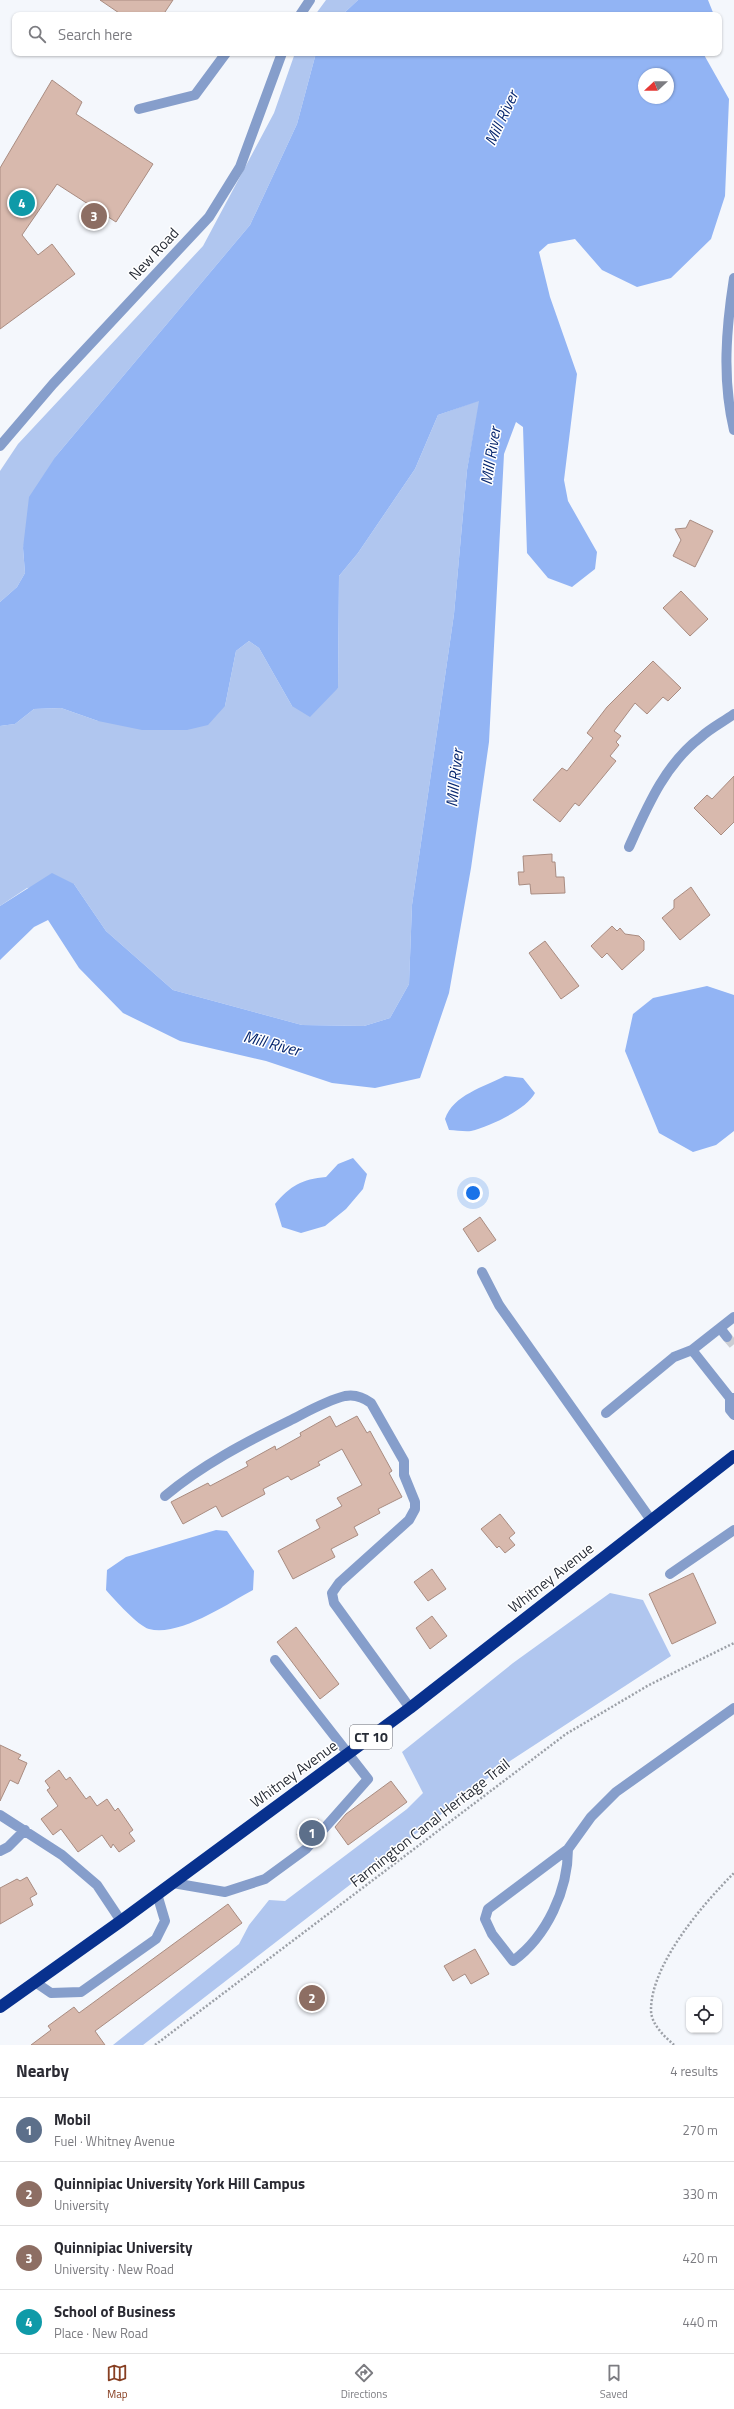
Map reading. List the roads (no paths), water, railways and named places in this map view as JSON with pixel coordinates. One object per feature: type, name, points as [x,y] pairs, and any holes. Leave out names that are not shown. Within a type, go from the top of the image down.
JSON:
[{"type":"highway","name":"Whitney Avenue","points":[[0,2007],[121,1921],[410,1708],[734,1456]]},
{"type":"street","points":[[302,12],[310,0]]},
{"type":"street","points":[[139,109],[195,94],[224,56]]},
{"type":"street","name":"New Road","points":[[0,446],[53,384],[209,217],[240,167],[281,56]]},
{"type":"street","points":[[734,278],[726,329],[726,368],[734,430]]},
{"type":"street","points":[[629,847],[650,800],[672,766],[700,737],[734,714]]},
{"type":"street","points":[[482,1272],[499,1304],[651,1520]]},
{"type":"street","points":[[606,1412],[674,1357],[692,1350],[734,1317]]},
{"type":"street","points":[[720,1328],[727,1337]]},
{"type":"street","points":[[692,1350],[731,1395],[730,1410],[734,1415]]},
{"type":"street","points":[[165,1496],[193,1474],[321,1404],[350,1396],[364,1398],[371,1403],[404,1461],[404,1475],[415,1502],[415,1509],[409,1520],[339,1583],[332,1593],[334,1603],[410,1708]]},
{"type":"street","points":[[670,1574],[734,1530]]},
{"type":"street","points":[[172,1883],[225,1892],[265,1879],[306,1849],[368,1779],[275,1660]]},
{"type":"street","points":[[568,1849],[568,1862],[562,1890],[546,1924],[529,1949],[513,1960],[490,1929],[485,1919],[488,1909],[568,1849],[591,1817],[616,1792],[734,1708]]},
{"type":"street","points":[[0,1815],[62,1854],[97,1884],[121,1921]]},
{"type":"street","points":[[0,1851],[8,1848],[25,1830]]},
{"type":"street","points":[[35,1982],[51,1993],[81,1992],[156,1939],[165,1921],[157,1894]]},
{"type":"water","points":[[358,0],[708,0],[713,12],[345,12]]},
{"type":"water","name":"Mill River","points":[[315,56],[705,56],[729,99],[725,196],[711,239],[671,278],[637,287],[602,270],[575,239],[548,244],[539,252],[550,297],[577,374],[564,480],[568,501],[597,552],[595,569],[572,587],[548,578],[527,553],[523,427],[516,422],[504,454],[489,742],[471,868],[449,993],[420,1078],[375,1088],[332,1083],[266,1061],[180,1041],[123,1013],[79,968],[48,920],[34,927],[0,960],[0,906],[52,873],[74,884],[106,931],[173,990],[302,1025],[364,1026],[390,1018],[409,984],[412,905],[454,614],[467,470],[479,401],[438,415],[415,469],[358,553],[339,576],[338,688],[310,717],[292,706],[259,648],[249,641],[236,651],[225,706],[208,725],[187,730],[142,730],[98,721],[61,708],[34,709],[15,724],[0,726],[0,602],[17,587],[25,573],[23,548],[29,497],[56,456],[250,225],[297,124]]},
{"type":"water","points":[[707,986],[734,995],[734,1131],[716,1145],[693,1152],[659,1133],[625,1051],[633,1014],[653,998]]},
{"type":"water","points":[[505,1076],[523,1078],[535,1093],[516,1111],[488,1125],[471,1131],[449,1130],[445,1119],[455,1104],[470,1093]]},
{"type":"water","points":[[353,1158],[367,1174],[363,1189],[346,1209],[325,1226],[301,1233],[282,1227],[275,1204],[286,1192],[297,1184],[326,1177],[338,1164]]},
{"type":"water","points":[[216,1530],[227,1531],[254,1571],[253,1590],[217,1611],[188,1624],[174,1628],[161,1630],[149,1629],[133,1618],[106,1590],[107,1570],[126,1557]]},
{"type":"tunnel","points":[[727,1337],[734,1345]]},
{"type":"place","name":"School of Business","points":[[22,203]]},
{"type":"place","name":"Quinnipiac University","points":[[94,216]]},
{"type":"place","name":"Mobil","points":[[312,1833]]},
{"type":"place","name":"Quinnipiac University York Hill Campus","points":[[312,1998]]}]
